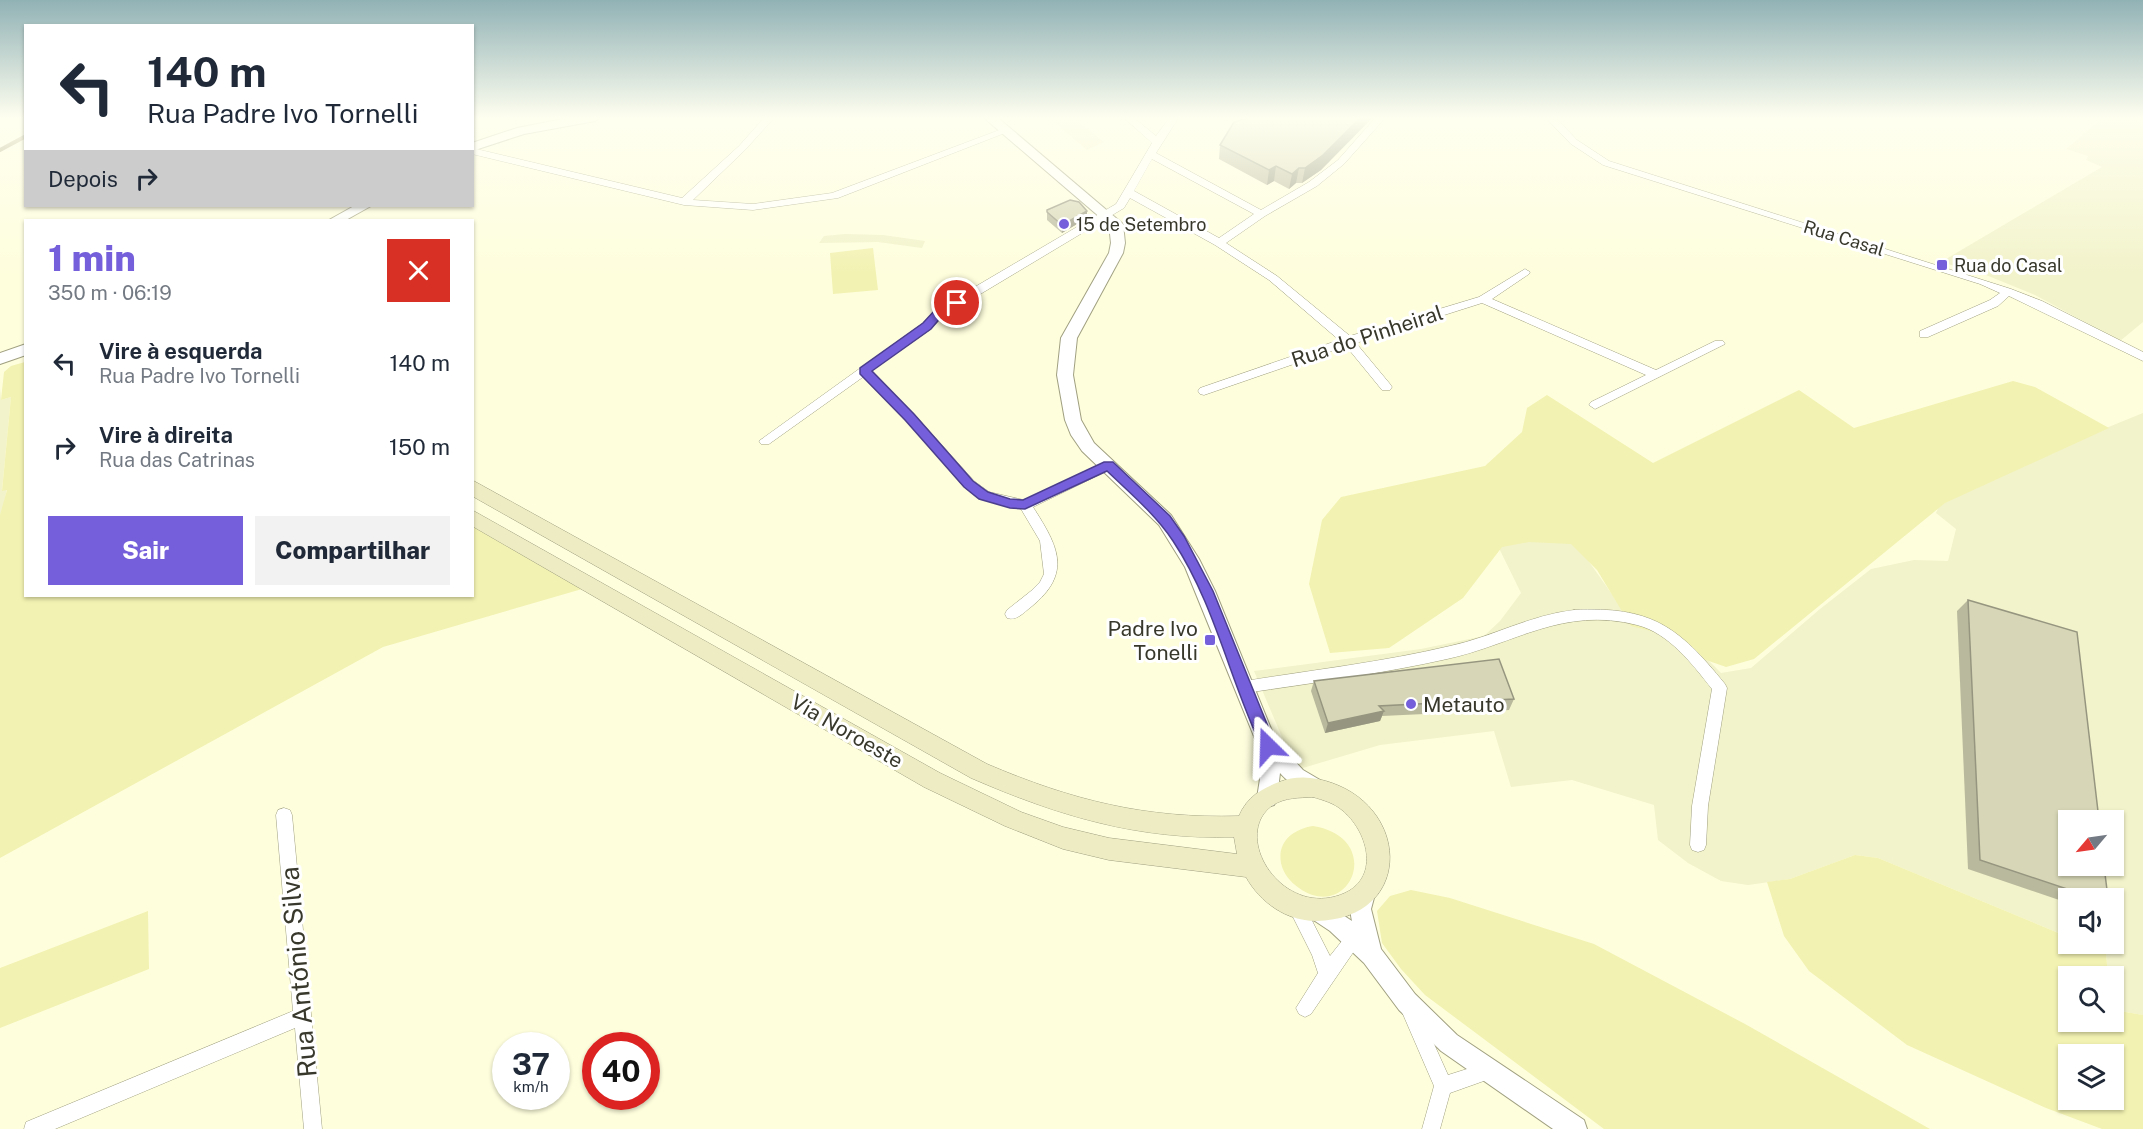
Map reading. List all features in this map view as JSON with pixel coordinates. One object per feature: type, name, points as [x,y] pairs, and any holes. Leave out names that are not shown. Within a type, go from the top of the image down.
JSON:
[{"type":"main road","name":"Via Noroeste","points":[[474,488],[979,771],[1036,796],[1103,816],[1148,824],[1207,828],[1247,826]]},
{"type":"main road","name":"Via Noroeste","points":[[474,518],[932,780],[1011,819],[1063,838],[1117,851],[1250,866]]},
{"type":"main road","points":[[1313,787],[1350,802],[1366,818],[1376,837],[1379,858],[1375,877],[1364,894],[1347,906],[1320,911],[1280,899],[1262,884],[1250,866],[1245,845],[1247,826],[1256,809],[1267,798],[1288,788],[1313,787]]},
{"type":"street","points":[[555,170],[684,202],[753,207],[834,196],[903,170]]},
{"type":"street","points":[[684,202],[719,170]]},
{"type":"street","points":[[1052,170],[1116,224],[1119,243],[1116,253],[1069,339],[1065,375],[1073,420],[1079,435],[1088,447],[1165,520],[1179,540],[1206,591],[1268,746],[1270,779],[1267,798]]},
{"type":"street","points":[[765,441],[927,326],[938,314],[1120,206],[1143,170]]},
{"type":"street","points":[[1180,170],[1261,213]]},
{"type":"street","points":[[1219,243],[1261,213],[1313,184],[1331,170]]},
{"type":"street","name":"Rua Casal","points":[[1627,170],[2007,291],[2143,357]]},
{"type":"street","points":[[1129,193],[1219,243],[1273,278],[1348,341],[1386,387]]},
{"type":"street","points":[[338,219],[362,207]]},
{"type":"street","name":"Rua do Pinheiral","points":[[1204,391],[1348,341],[1483,299],[1525,272]]},
{"type":"street","points":[[1924,334],[2003,298],[2007,291]]},
{"type":"street","points":[[1483,299],[1656,375]]},
{"type":"street","points":[[1595,405],[1719,344]]},
{"type":"street","points":[[0,359],[24,350]]},
{"type":"street","points":[[864,371],[910,417],[969,484],[984,495],[1025,505],[1109,465]]},
{"type":"street","points":[[1012,614],[1045,586],[1051,574],[1047,540],[1025,505]]},
{"type":"street","points":[[1245,687],[1438,656],[1479,645],[1548,619],[1589,615],[1624,617],[1660,628],[1692,653],[1720,688],[1700,806],[1698,844]]},
{"type":"street","points":[[1268,746],[1289,770],[1313,787]]},
{"type":"street","name":"Rua António Silva","points":[[284,815],[313,1129]]},
{"type":"street","points":[[1364,894],[1360,909],[1364,947]]},
{"type":"street","points":[[1295,905],[1320,952],[1327,974]]},
{"type":"street","points":[[1320,911],[1338,923],[1364,947],[1407,1002],[1449,1043],[1575,1129]]},
{"type":"street","points":[[1305,1008],[1327,974],[1364,947]]},
{"type":"street","points":[[1407,1002],[1443,1086],[1431,1129]]},
{"type":"street","points":[[33,1129],[301,1017]]},
{"type":"street","points":[[1443,1086],[1489,1071]]},
{"type":"shaded area","points":[[2097,170],[2143,170],[2143,322],[2120,341],[2035,295],[1986,275],[1941,262]]},
{"type":"shaded area","points":[[883,235],[925,241],[922,248],[878,242],[819,243],[824,236]]},
{"type":"shaded area","points":[[873,248],[878,290],[833,294],[830,253]]},
{"type":"shaded area","points":[[24,362],[24,597],[474,597],[474,527],[582,589],[383,647],[0,858],[0,515],[7,490],[2,491],[11,397],[1,400],[4,372],[11,366]]},
{"type":"shaded area","points":[[2013,381],[2035,387],[2109,428],[1945,503],[1754,659],[1726,667],[1683,652],[1663,634],[1631,626],[1597,570],[1571,544],[1529,542],[1502,547],[1463,598],[1389,648],[1330,653],[1309,584],[1322,520],[1341,497],[1485,466],[1522,432],[1527,408],[1547,395],[1653,463],[1799,390],[1854,428]]},
{"type":"shaded area","points":[[0,388],[1,400],[11,397],[2,490],[7,489],[0,522]]},
{"type":"shaded area","points":[[2143,413],[2143,1015],[2124,1012],[2124,966],[2107,966],[2106,954],[2124,954],[2124,888],[2058,888],[2058,933],[1878,858],[1855,855],[1790,879],[1748,885],[1721,881],[1688,863],[1658,840],[1654,805],[1572,780],[1511,787],[1494,731],[1380,745],[1296,770],[1254,671],[1421,649],[1484,636],[1500,621],[1521,593],[1497,544],[1568,532],[1621,607],[1693,645],[1721,673],[1751,668],[1871,569],[1914,560],[1948,561],[1956,529],[1936,513],[1942,500],[2035,457]]},
{"type":"shaded area","points":[[1313,826],[1335,834],[1349,846],[1354,860],[1352,875],[1345,887],[1333,895],[1317,896],[1299,888],[1287,877],[1282,867],[1280,855],[1284,842],[1293,833]]},
{"type":"shaded area","points":[[1855,855],[1878,858],[2058,933],[2058,954],[2106,954],[2107,966],[2058,966],[2058,1032],[2124,1032],[2124,1012],[2143,1015],[2143,1129],[2102,1129],[2046,1108],[1907,1045],[1809,971],[1784,936],[1767,882],[1790,879]]},
{"type":"shaded area","points":[[1411,890],[1450,898],[1594,944],[1745,1024],[1930,1129],[1604,1129],[1425,995],[1401,969],[1382,943],[1377,911],[1390,896]]},
{"type":"shaded area","points":[[148,911],[149,969],[0,1028],[0,968]]},
{"type":"building","points":[[1283,170],[1297,170],[1292,174]]},
{"type":"building","points":[[1070,200],[1079,202],[1087,211],[1062,225],[1047,210]]},
{"type":"building","points":[[1968,600],[2077,632],[2098,810],[2058,810],[2058,876],[2105,876],[2107,888],[2064,888],[1980,860]]},
{"type":"building","name":"Metauto","points":[[1499,659],[1514,699],[1379,706],[1384,711],[1328,723],[1314,681]]},
{"type":"place","name":"15 de Setembro","points":[[1064,224]]},
{"type":"place","name":"Rua do Casal","points":[[1942,265]]},
{"type":"place","name":"Padre Ivo Tonelli","points":[[1210,640]]},
{"type":"place","name":"Metauto","points":[[1411,704]]},
{"type":"route","points":[[957,303],[938,314],[927,326],[864,371],[910,417],[969,484],[984,495],[1025,505],[1109,465],[1165,520],[1193,564],[1268,746]]}]
